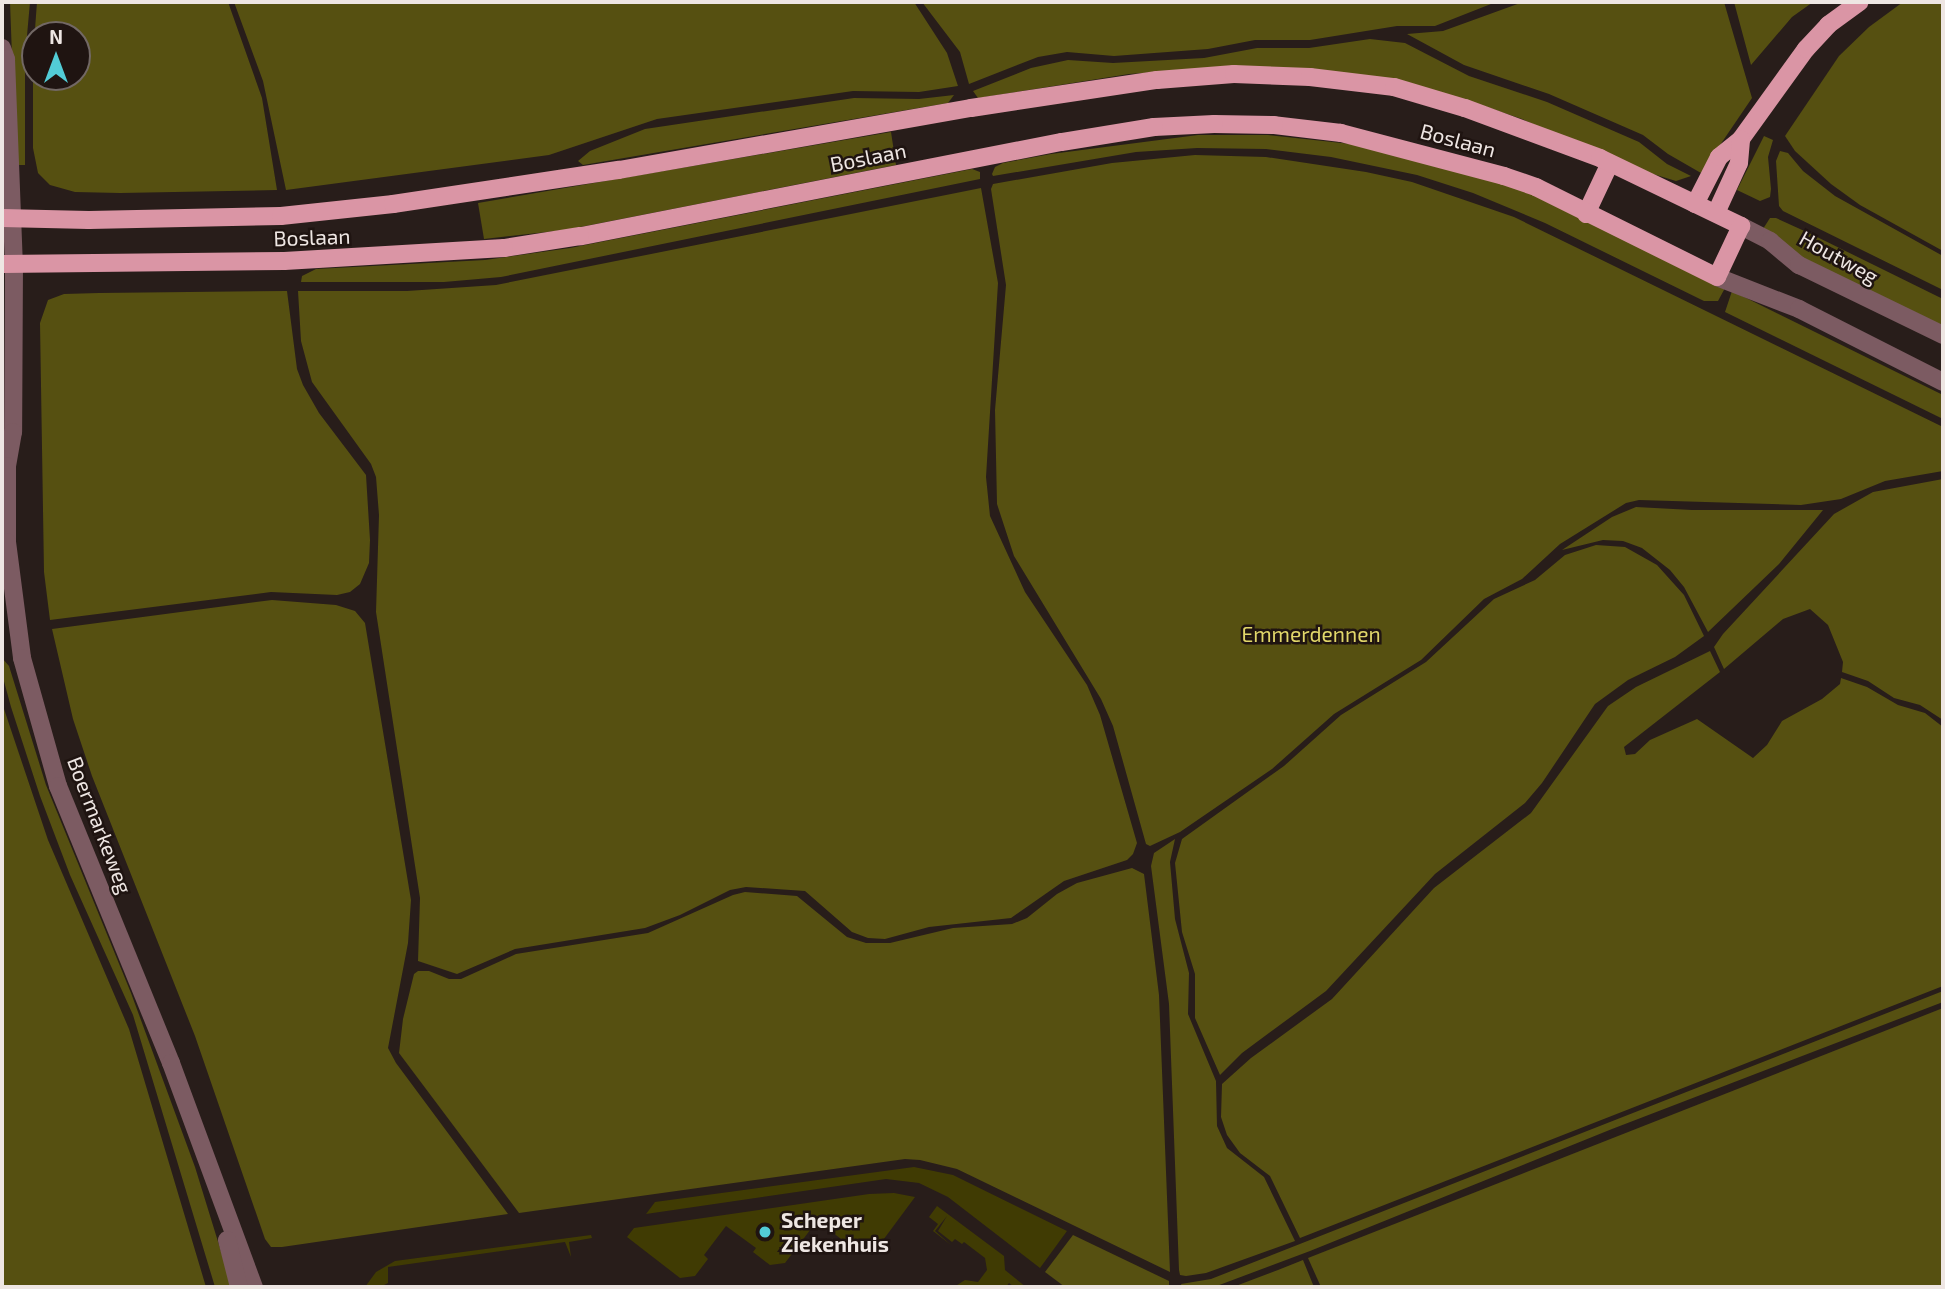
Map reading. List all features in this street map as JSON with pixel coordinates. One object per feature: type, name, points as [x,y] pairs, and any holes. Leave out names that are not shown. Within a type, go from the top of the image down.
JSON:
[{"type":"main road","points":[[1695,204],[1719,157],[1741,139],[1806,49],[1828,26],[1860,2]]},
{"type":"main road","name":"Boslaan","points":[[7,218],[282,216],[393,204],[619,170],[984,106],[1157,80],[1234,74],[1310,77],[1394,87],[1465,108],[1610,163],[1716,213]]},
{"type":"main road","name":"Boslaan","points":[[8,264],[284,261],[504,248],[607,231],[1061,142],[1154,127],[1214,124],[1274,125],[1341,133],[1515,179],[1717,276]]},
{"type":"main road","points":[[1716,213],[1739,163],[1741,139]]},
{"type":"main road","points":[[1586,214],[1610,163]]},
{"type":"main road","name":"Houtweg","points":[[1716,213],[1741,226]]},
{"type":"main road","points":[[1717,276],[1741,226]]},
{"type":"street","name":"Boermarkeweg","points":[[2,48],[6,59],[13,432],[5,463],[7,542],[22,658],[58,786],[171,1063],[254,1287]]},
{"type":"street","name":"Houtweg","points":[[1741,226],[1770,242],[1799,265],[1943,335]]},
{"type":"street","points":[[1717,276],[1798,309],[1943,382]]},
{"type":"street","name":"Boermarkeweg","points":[[215,1185],[239,1287]]},
{"type":"shaded area","points":[[914,1167],[953,1175],[1067,1231],[1040,1268],[948,1197],[919,1183],[886,1179],[646,1214],[655,1202]]},
{"type":"shaded area","points":[[894,1193],[915,1197],[875,1251],[860,1253],[817,1221],[785,1263],[770,1265],[753,1252],[756,1248],[726,1226],[704,1255],[708,1259],[695,1276],[680,1278],[627,1237],[634,1228],[869,1194]]},
{"type":"shaded area","points":[[937,1206],[1004,1256],[1005,1270],[1026,1287],[1014,1287],[1009,1283],[1006,1287],[954,1287],[965,1280],[978,1282],[987,1270],[985,1258],[964,1242],[962,1244],[955,1239],[952,1242],[938,1231],[947,1216],[935,1231],[951,1245],[933,1231],[938,1224],[929,1217]]},
{"type":"shaded area","points":[[591,1235],[592,1238],[569,1242],[571,1257],[565,1242],[388,1267],[388,1283],[380,1287],[365,1287],[376,1272],[395,1261]]},
{"type":"green space","points":[[10,2],[30,2],[28,21],[21,21],[25,165],[16,165]]},
{"type":"green space","points":[[37,2],[228,2],[262,98],[277,190],[75,192],[50,185],[38,173],[33,148],[33,91],[91,91],[91,21],[36,21]]},
{"type":"green space","points":[[234,2],[914,2],[947,53],[958,86],[919,92],[853,91],[657,119],[549,155],[286,190],[263,81]]},
{"type":"green space","points":[[922,2],[1496,2],[1435,26],[1397,26],[1310,40],[1255,40],[1208,49],[1114,56],[1067,52],[1038,57],[969,84],[960,52]]},
{"type":"green space","points":[[1523,2],[1724,2],[1752,98],[1701,173],[1668,154],[1643,135],[1549,94],[1464,65],[1407,34],[1443,31]]},
{"type":"green space","points":[[1734,2],[1813,2],[1792,17],[1751,65]]},
{"type":"green space","points":[[1903,2],[1943,2],[1943,251],[1860,205],[1831,184],[1795,151],[1785,136],[1839,56],[1869,27]]},
{"type":"green space","points":[[1370,39],[1405,43],[1469,76],[1547,102],[1639,142],[1667,164],[1691,176],[1676,181],[1653,174],[1651,176],[1522,119],[1466,100],[1241,66],[1129,74],[978,98],[973,91],[1031,68],[1068,60],[1113,63],[1204,58],[1257,48],[1309,48]]},
{"type":"green space","points":[[954,95],[948,103],[583,165],[578,161],[590,151],[645,129],[854,98],[919,99]]},
{"type":"green space","points":[[891,132],[896,165],[565,230],[484,239],[478,203]]},
{"type":"green space","points":[[1198,135],[1268,135],[1351,144],[1514,185],[1725,288],[1718,301],[1704,301],[1545,223],[1473,193],[1417,175],[1331,157],[1266,149],[1197,148],[1136,152],[993,176],[992,174],[995,167],[1003,163]]},
{"type":"green space","points":[[1764,136],[1773,140],[1768,157],[1771,189],[1770,197],[1760,201],[1737,190]]},
{"type":"green space","points":[[1780,151],[1788,153],[1803,171],[1835,196],[1943,256],[1943,290],[1783,211],[1779,206],[1776,161]]},
{"type":"green space","name":"Emmerdennen","points":[[1195,155],[1266,157],[1366,172],[1412,182],[1514,217],[1943,427],[1943,471],[1885,481],[1841,499],[1801,505],[1639,500],[1626,503],[1560,544],[1522,579],[1484,599],[1421,660],[1334,714],[1272,769],[1180,832],[1150,846],[1146,844],[1113,726],[1101,699],[1014,556],[997,504],[995,410],[1006,285],[991,189],[993,184],[1112,163]]},
{"type":"green space","points":[[972,169],[980,172],[980,179],[501,277],[444,282],[301,282],[302,276],[316,269],[485,260],[570,248]]},
{"type":"green space","points":[[981,188],[998,283],[986,477],[990,516],[1025,592],[1087,685],[1100,715],[1137,843],[1133,854],[1127,860],[1064,881],[1011,918],[929,927],[885,939],[868,938],[852,932],[805,891],[746,887],[730,890],[680,915],[645,928],[515,949],[457,974],[418,961],[420,898],[376,612],[379,515],[376,477],[371,464],[312,382],[301,341],[298,291],[407,291],[496,285]]},
{"type":"green space","points":[[1770,218],[1776,218],[1811,234],[1943,299],[1943,330],[1802,259],[1761,232]]},
{"type":"green space","points":[[287,291],[297,369],[303,385],[319,413],[366,475],[369,563],[360,584],[350,592],[337,595],[271,592],[50,620],[44,572],[40,323],[48,300],[64,294]]},
{"type":"green space","points":[[1732,291],[1943,395],[1943,419],[1725,312]]},
{"type":"green space","points":[[1943,479],[1943,720],[1920,705],[1894,698],[1868,681],[1842,672],[1843,662],[1828,625],[1810,609],[1783,619],[1724,669],[1714,647],[1723,634],[1834,514],[1873,492]]},
{"type":"green space","points":[[1636,507],[1692,510],[1823,510],[1779,564],[1708,632],[1684,587],[1670,570],[1642,548],[1623,541],[1603,540],[1562,550],[1612,517]]},
{"type":"green space","points":[[1596,545],[1625,547],[1657,565],[1684,595],[1704,636],[1675,657],[1628,680],[1595,704],[1542,783],[1525,803],[1435,874],[1326,991],[1242,1053],[1220,1075],[1195,1018],[1195,974],[1182,932],[1175,863],[1182,839],[1284,766],[1341,715],[1426,662],[1494,599],[1535,580],[1565,555]]},
{"type":"green space","points":[[272,600],[336,605],[355,611],[365,623],[411,900],[408,943],[388,1048],[396,1063],[508,1214],[282,1247],[271,1247],[265,1239],[195,1036],[92,776],[73,719],[52,629]]},
{"type":"green space","points":[[1710,651],[1720,672],[1624,747],[1626,755],[1635,754],[1650,740],[1697,719],[1753,758],[1767,745],[1782,721],[1822,699],[1840,684],[1841,678],[1867,687],[1898,705],[1925,713],[1943,727],[1943,986],[1300,1238],[1270,1176],[1240,1153],[1227,1135],[1221,1117],[1222,1084],[1251,1058],[1332,999],[1434,888],[1531,813],[1608,706],[1636,687]]},
{"type":"green space","points":[[2,658],[9,666],[46,785],[131,993],[195,1167],[232,1287],[215,1287],[133,1015],[70,875],[40,796],[11,707],[2,674]]},
{"type":"green space","points":[[2,703],[48,840],[129,1029],[206,1287],[2,1287]]},
{"type":"green space","points":[[1175,839],[1170,862],[1175,919],[1189,973],[1188,1014],[1216,1081],[1217,1126],[1227,1148],[1264,1177],[1295,1241],[1206,1273],[1186,1276],[1180,1275],[1179,1270],[1169,1004],[1151,866],[1154,853]]},
{"type":"green space","points":[[1132,868],[1144,874],[1159,995],[1170,1272],[957,1169],[920,1160],[905,1159],[519,1213],[399,1053],[403,1019],[414,974],[418,971],[429,971],[449,979],[461,979],[516,954],[648,933],[745,892],[797,896],[847,937],[866,943],[890,943],[953,928],[1012,924],[1027,918],[1057,894],[1077,883]]},
{"type":"green space","points":[[1943,991],[1943,1002],[1612,1129],[1310,1251],[1214,1287],[1182,1287],[1181,1284],[1211,1279]]},
{"type":"green space","points":[[1943,1008],[1943,1287],[1321,1287],[1308,1258]]},
{"type":"green space","points":[[1073,1235],[1169,1281],[1169,1287],[1065,1287],[1045,1272]]},
{"type":"green space","points":[[1303,1260],[1314,1287],[1233,1287],[1278,1270]]},
{"type":"place","name":"Scheper Ziekenhuis","points":[[765,1232]]}]
